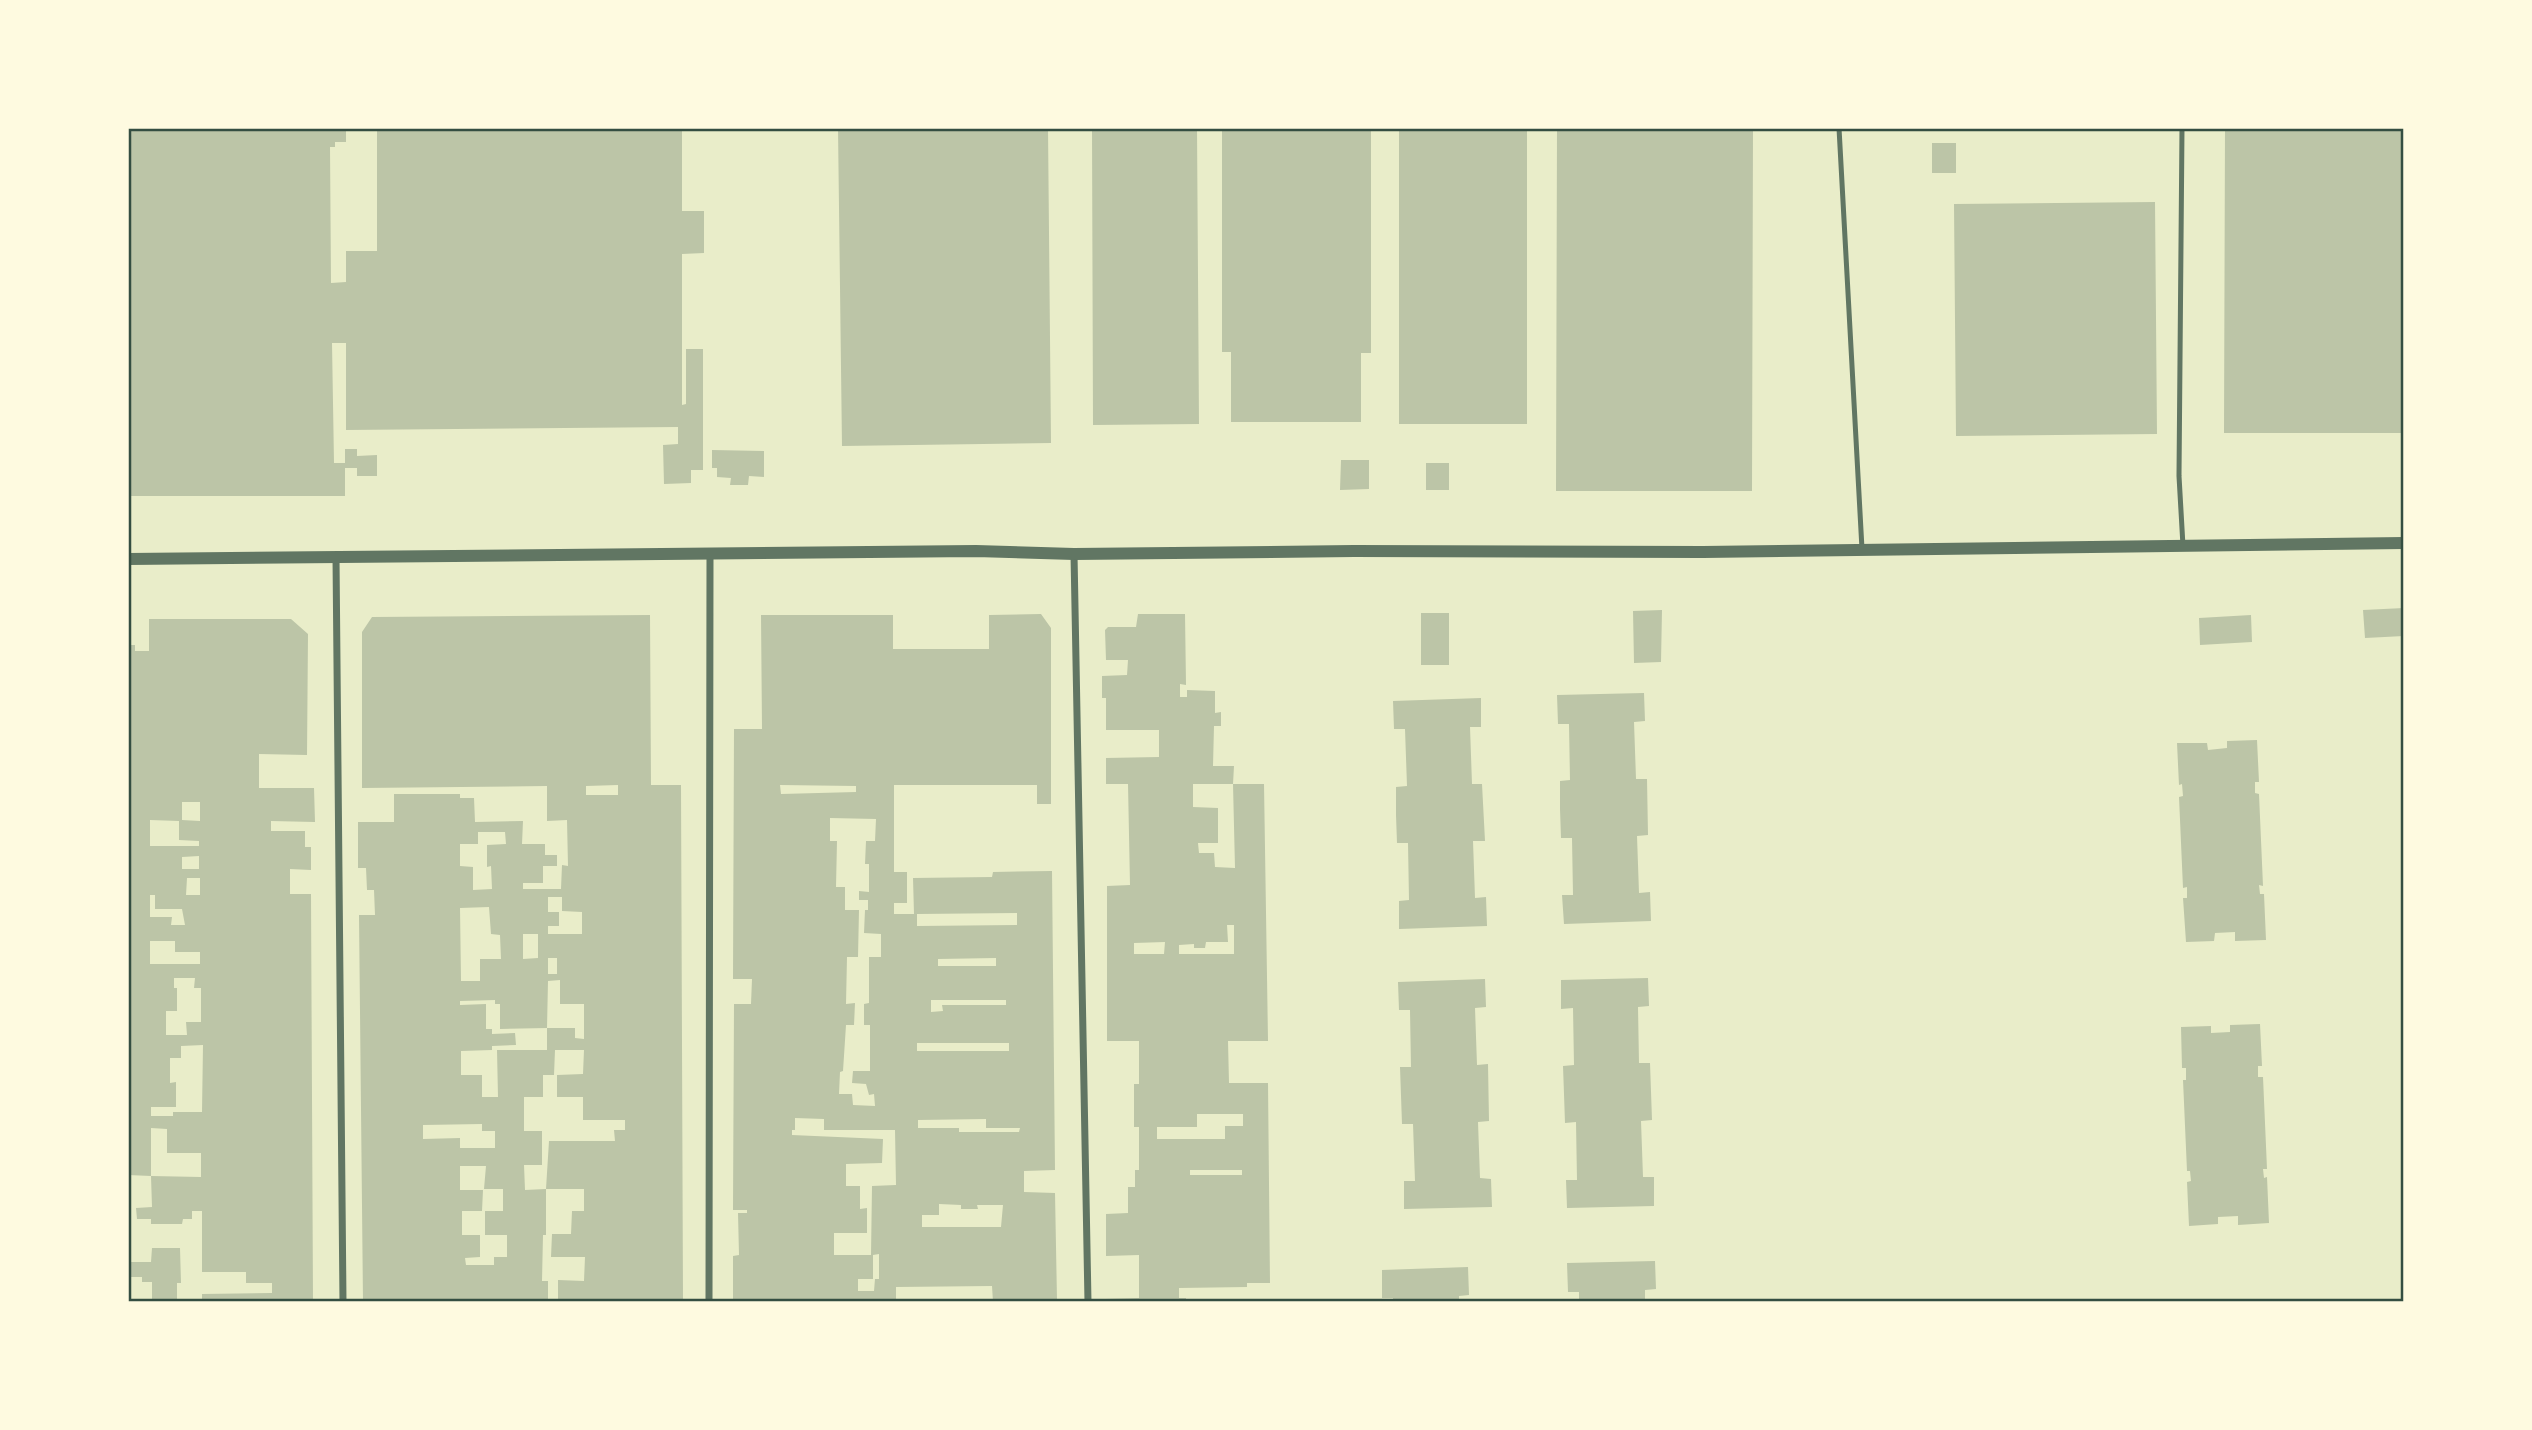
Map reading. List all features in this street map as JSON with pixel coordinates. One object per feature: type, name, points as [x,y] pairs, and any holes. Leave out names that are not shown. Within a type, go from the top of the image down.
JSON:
[{"type":"street","points":[[128,559],[976,551],[1074,554],[1862,549],[2404,543]]},
{"type":"street","points":[[709,1302],[710,554]]},
{"type":"street","points":[[1074,554],[1088,1302]]},
{"type":"street","points":[[336,557],[343,1302]]},
{"type":"lane","points":[[1839,128],[1862,549]]},
{"type":"lane","points":[[2182,128],[2179,476],[2183,546]]},
{"type":"building","points":[[128,128],[346,128],[346,142],[335,142],[335,147],[330,147],[331,283],[346,282],[346,251],[377,251],[377,128],[682,128],[682,211],[704,211],[704,253],[682,254],[682,405],[686,404],[686,349],[703,349],[703,470],[691,470],[691,483],[664,484],[663,445],[678,444],[678,427],[346,430],[346,343],[332,343],[334,463],[345,463],[345,449],[357,449],[357,456],[377,455],[377,476],[357,476],[357,468],[345,468],[345,496],[128,496]]},
{"type":"building","points":[[838,128],[1048,128],[1051,443],[842,446]]},
{"type":"building","points":[[1092,128],[1197,128],[1199,424],[1093,425]]},
{"type":"building","points":[[1222,128],[1371,128],[1371,353],[1361,353],[1361,422],[1231,422],[1231,352],[1222,352]]},
{"type":"building","points":[[1399,128],[1527,128],[1527,424],[1399,424]]},
{"type":"building","points":[[1557,128],[1753,128],[1752,491],[1556,491]]},
{"type":"building","points":[[2225,128],[2404,128],[2404,433],[2224,433]]},
{"type":"building","points":[[1932,143],[1956,143],[1956,173],[1932,173]]},
{"type":"building","points":[[2155,202],[2157,434],[1956,436],[1954,204]]},
{"type":"building","points":[[712,450],[764,451],[764,477],[749,476],[748,485],[730,485],[731,478],[717,477],[717,468],[712,468]]},
{"type":"building","points":[[1341,460],[1369,460],[1369,489],[1340,490]]},
{"type":"building","points":[[1426,463],[1449,463],[1449,490],[1426,490]]},
{"type":"building","points":[[2404,608],[2404,636],[2365,638],[2363,610]]},
{"type":"building","points":[[1662,610],[1661,662],[1634,663],[1633,611]]},
{"type":"building","points":[[1421,613],[1449,613],[1449,665],[1421,665]]},
{"type":"building","points":[[1041,614],[1051,628],[1051,804],[1037,804],[1037,785],[894,785],[894,872],[907,872],[907,903],[894,903],[894,914],[914,914],[913,878],[992,877],[993,872],[1052,871],[1055,1170],[1024,1171],[1024,1192],[1055,1193],[1057,1300],[993,1302],[992,1286],[896,1287],[896,1302],[733,1302],[733,1256],[739,1255],[738,1213],[747,1213],[747,1210],[733,1210],[734,1004],[751,1004],[752,979],[733,979],[734,729],[762,729],[761,615],[893,615],[893,649],[989,649],[989,615]],"holes":[[[780,785],[856,786],[856,792],[781,794]],[[830,818],[876,819],[875,841],[866,841],[865,864],[869,864],[869,892],[859,891],[859,900],[868,900],[864,933],[881,934],[881,957],[869,957],[869,1003],[864,1004],[864,1025],[870,1025],[870,1071],[853,1071],[852,1083],[866,1084],[869,1095],[874,1094],[875,1106],[853,1105],[852,1094],[839,1094],[846,1025],[854,1025],[855,1003],[846,1004],[847,957],[858,957],[859,910],[845,910],[845,887],[836,887],[837,841],[830,841]],[[1017,913],[1017,925],[917,926],[917,914]],[[996,958],[996,966],[938,966],[938,959]],[[931,1000],[1006,1000],[1006,1005],[942,1005],[943,1011],[931,1012]],[[917,1043],[1009,1043],[1009,1051],[917,1051]],[[795,1118],[824,1119],[824,1130],[895,1130],[896,1185],[872,1186],[871,1255],[834,1255],[834,1233],[867,1233],[867,1208],[860,1209],[860,1186],[846,1186],[846,1164],[882,1163],[883,1139],[792,1135],[792,1130],[795,1130]],[[986,1119],[986,1128],[1020,1128],[1019,1132],[959,1132],[959,1128],[918,1128],[918,1120]],[[939,1204],[961,1205],[961,1209],[978,1209],[977,1205],[1003,1205],[1001,1227],[922,1227],[922,1215],[939,1215]],[[879,1254],[879,1279],[875,1279],[874,1291],[858,1291],[858,1279],[873,1279],[873,1255]]]},
{"type":"building","points":[[1138,614],[1185,614],[1186,685],[1180,684],[1180,697],[1187,697],[1187,690],[1215,691],[1215,713],[1221,712],[1221,726],[1214,726],[1213,766],[1234,766],[1233,784],[1264,784],[1268,1041],[1228,1041],[1229,1083],[1268,1083],[1270,1283],[1247,1283],[1247,1287],[1179,1288],[1179,1298],[1186,1298],[1186,1302],[1105,1302],[1105,1299],[1139,1298],[1139,1255],[1106,1256],[1106,1214],[1128,1213],[1128,1187],[1135,1187],[1135,1170],[1139,1170],[1139,1127],[1134,1127],[1134,1084],[1139,1084],[1139,1041],[1107,1041],[1107,886],[1130,885],[1128,784],[1106,784],[1106,758],[1159,757],[1159,730],[1106,730],[1106,698],[1102,698],[1102,676],[1127,675],[1128,660],[1106,660],[1105,630],[1108,627],[1136,627]],"holes":[[[1193,784],[1233,784],[1235,868],[1215,867],[1214,853],[1199,853],[1198,843],[1218,843],[1218,808],[1193,807]],[[1227,925],[1234,925],[1234,954],[1179,954],[1179,945],[1194,944],[1194,948],[1205,948],[1206,942],[1228,942]],[[1165,942],[1164,954],[1134,954],[1134,943]],[[1197,1114],[1243,1114],[1243,1126],[1225,1126],[1225,1139],[1157,1139],[1157,1127],[1197,1127]],[[1190,1170],[1242,1170],[1242,1175],[1190,1175]]]},
{"type":"building","points":[[650,615],[651,785],[681,785],[683,1302],[558,1302],[558,1280],[584,1281],[585,1257],[551,1257],[552,1234],[571,1234],[572,1211],[584,1211],[584,1189],[546,1189],[542,1281],[548,1281],[548,1302],[363,1302],[359,915],[375,915],[374,890],[367,890],[366,868],[358,868],[358,822],[394,822],[394,794],[460,794],[460,798],[474,798],[475,822],[523,821],[522,844],[545,844],[545,855],[557,855],[557,866],[543,866],[543,883],[523,883],[523,889],[561,889],[562,865],[568,866],[567,820],[547,821],[547,786],[362,788],[362,632],[372,617]],"holes":[[[618,785],[618,795],[586,795],[586,786]],[[478,832],[505,832],[506,844],[487,845],[487,867],[491,866],[492,889],[473,890],[473,867],[460,866],[460,844],[478,844]],[[548,897],[562,897],[562,911],[582,912],[582,934],[548,934],[548,926],[559,926],[559,912],[548,912]],[[489,907],[491,934],[500,935],[501,959],[480,959],[480,981],[461,981],[460,908]],[[523,934],[538,934],[538,958],[523,959]],[[548,958],[557,958],[557,974],[548,974]],[[560,980],[560,1004],[584,1004],[584,1039],[575,1038],[575,1028],[547,1028],[548,981]],[[495,1000],[495,1004],[500,1004],[500,1029],[547,1028],[547,1050],[497,1050],[498,1097],[482,1097],[482,1075],[461,1075],[461,1051],[492,1050],[492,1046],[516,1045],[515,1033],[492,1034],[492,1029],[486,1029],[486,1004],[460,1005],[460,1001]],[[555,1050],[584,1050],[583,1074],[557,1075],[557,1097],[583,1097],[583,1120],[625,1120],[625,1130],[614,1130],[615,1141],[549,1141],[546,1189],[525,1190],[524,1165],[542,1165],[542,1131],[524,1131],[524,1097],[543,1097],[543,1075],[554,1075]],[[482,1124],[482,1131],[495,1131],[495,1148],[460,1148],[460,1138],[423,1139],[423,1125]],[[460,1166],[486,1166],[484,1189],[503,1189],[503,1211],[485,1211],[485,1235],[507,1235],[507,1257],[494,1257],[494,1265],[466,1265],[465,1258],[480,1257],[480,1235],[462,1235],[462,1211],[482,1211],[483,1190],[460,1190]]]},
{"type":"building","points":[[2251,615],[2252,642],[2200,645],[2199,618]]},
{"type":"building","points":[[149,619],[291,619],[308,634],[307,755],[259,754],[259,788],[314,788],[315,822],[271,821],[271,831],[305,831],[305,847],[311,847],[311,870],[290,869],[290,894],[311,894],[313,1302],[202,1302],[202,1294],[272,1293],[272,1283],[246,1283],[246,1272],[202,1272],[202,1211],[192,1211],[192,1219],[183,1219],[182,1224],[151,1224],[151,1219],[137,1219],[136,1208],[152,1207],[151,1176],[128,1175],[128,645],[135,645],[135,651],[149,651]],"holes":[[[182,802],[200,802],[200,821],[182,820]],[[150,820],[179,821],[179,840],[199,841],[199,846],[150,846]],[[199,856],[199,869],[182,869],[182,857]],[[187,878],[200,878],[200,895],[186,895]],[[150,895],[155,895],[155,909],[182,909],[185,925],[171,925],[172,917],[150,917]],[[150,941],[175,941],[175,952],[200,952],[200,964],[150,964]],[[174,978],[195,978],[194,988],[201,988],[201,1022],[186,1022],[187,1035],[166,1035],[166,1011],[177,1011],[177,988],[174,988]],[[203,1045],[202,1112],[173,1112],[173,1116],[151,1116],[151,1107],[176,1107],[176,1082],[170,1083],[170,1058],[181,1058],[181,1046]],[[151,1128],[167,1129],[167,1153],[201,1153],[201,1177],[151,1176]]]},
{"type":"building","points":[[1644,693],[1645,721],[1634,722],[1636,779],[1647,779],[1648,835],[1637,836],[1639,893],[1650,892],[1651,921],[1564,924],[1562,895],[1573,895],[1572,838],[1561,838],[1560,809],[1560,781],[1570,780],[1569,724],[1558,724],[1557,695]]},
{"type":"building","points":[[1481,698],[1481,727],[1470,727],[1472,784],[1482,784],[1485,841],[1473,841],[1475,898],[1486,897],[1487,926],[1399,929],[1399,901],[1409,900],[1408,843],[1397,843],[1396,787],[1407,786],[1405,729],[1394,729],[1393,701]]},
{"type":"building","points":[[2257,740],[2259,782],[2255,782],[2255,793],[2259,794],[2263,886],[2259,885],[2260,894],[2264,894],[2266,940],[2235,941],[2235,932],[2215,933],[2214,941],[2186,942],[2183,898],[2187,898],[2187,887],[2183,888],[2179,797],[2183,796],[2182,784],[2179,785],[2177,743],[2207,743],[2208,750],[2227,748],[2227,741]]},
{"type":"building","points":[[1648,978],[1649,1006],[1638,1007],[1639,1063],[1650,1063],[1652,1120],[1641,1121],[1643,1177],[1654,1177],[1654,1206],[1567,1208],[1566,1180],[1577,1180],[1576,1122],[1565,1123],[1563,1066],[1574,1065],[1573,1008],[1561,1009],[1561,980]]},
{"type":"building","points":[[1485,979],[1486,1007],[1475,1008],[1477,1065],[1488,1064],[1489,1121],[1478,1122],[1480,1178],[1491,1179],[1492,1207],[1404,1209],[1404,1181],[1415,1181],[1413,1124],[1402,1124],[1400,1067],[1411,1067],[1410,1010],[1399,1010],[1398,982]]},
{"type":"building","points":[[2260,1024],[2262,1066],[2258,1066],[2258,1077],[2263,1077],[2267,1169],[2263,1169],[2264,1178],[2267,1177],[2269,1223],[2238,1225],[2238,1216],[2218,1217],[2218,1224],[2189,1226],[2187,1182],[2191,1181],[2190,1171],[2187,1171],[2183,1080],[2186,1080],[2186,1068],[2182,1068],[2181,1027],[2211,1026],[2211,1033],[2230,1032],[2230,1025]]},
{"type":"building","points":[[152,1248],[180,1248],[181,1283],[177,1283],[177,1302],[152,1302],[152,1282],[142,1282],[142,1277],[128,1277],[128,1262],[151,1262]]},
{"type":"building","points":[[1655,1261],[1656,1289],[1645,1290],[1645,1302],[1579,1302],[1579,1292],[1568,1292],[1567,1263]]},
{"type":"building","points":[[1468,1267],[1469,1295],[1459,1296],[1459,1302],[1393,1302],[1393,1298],[1382,1298],[1382,1270]]}]
